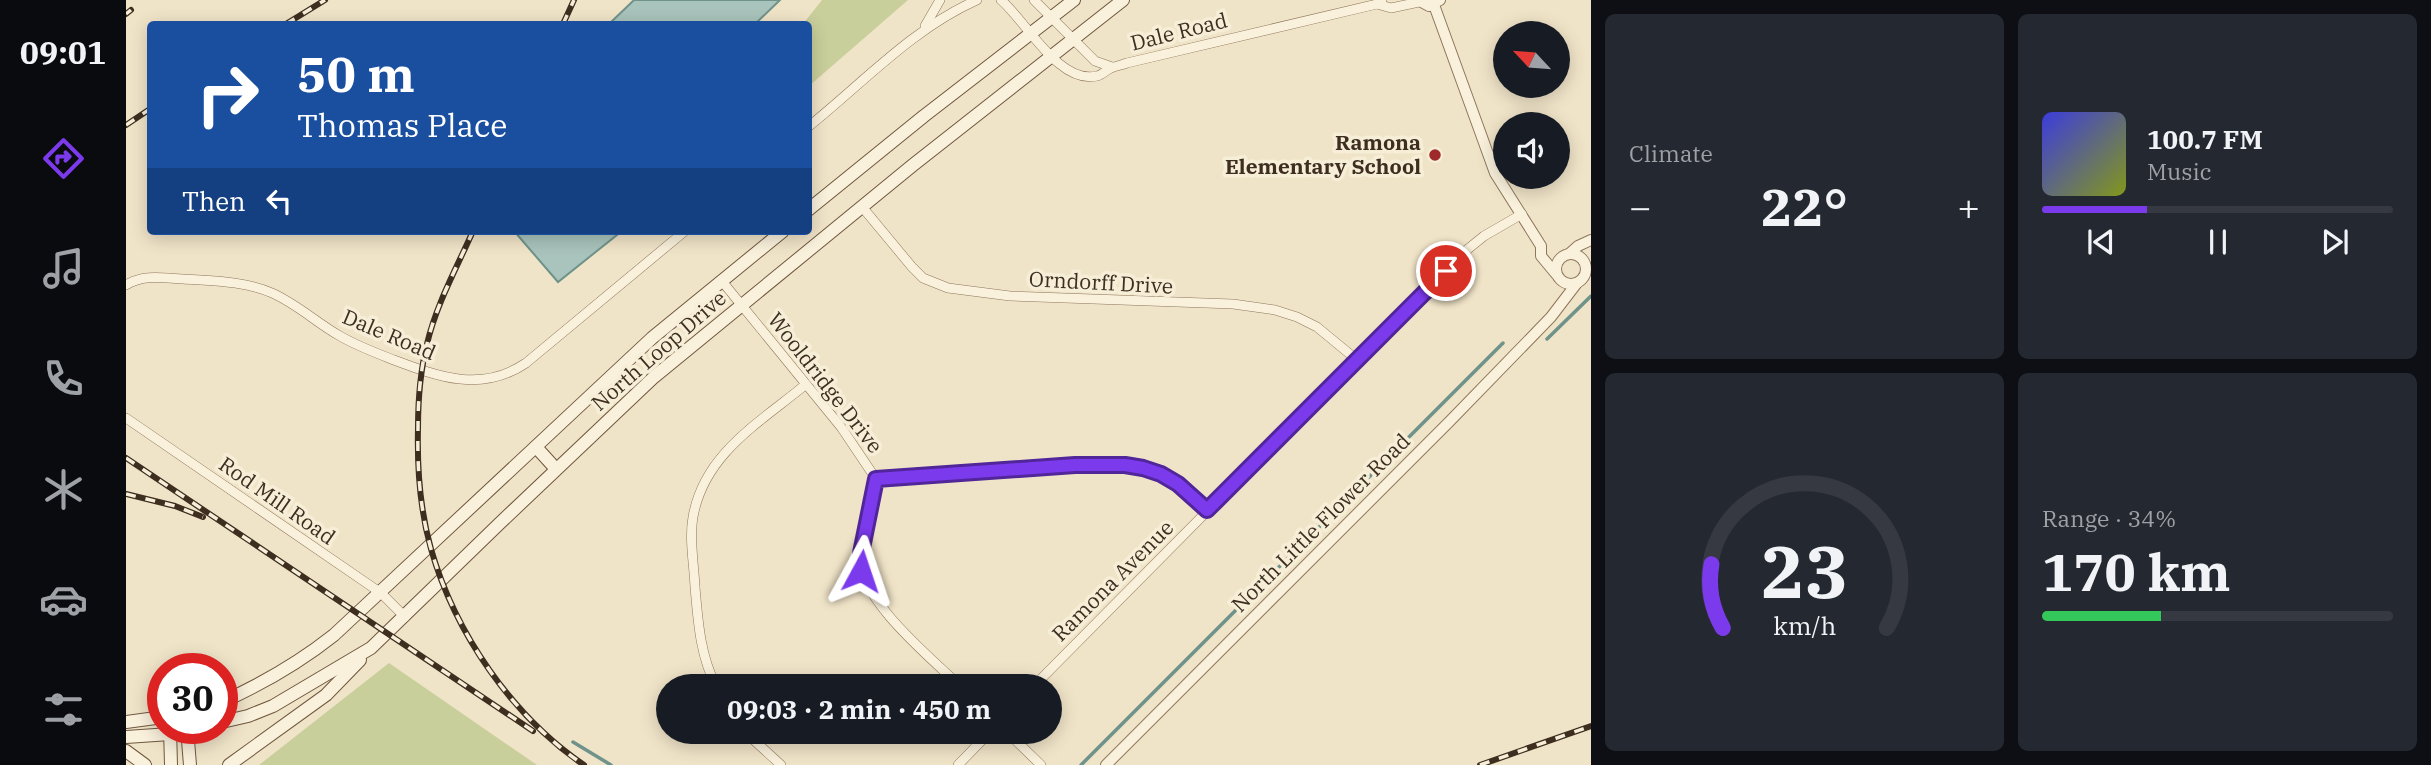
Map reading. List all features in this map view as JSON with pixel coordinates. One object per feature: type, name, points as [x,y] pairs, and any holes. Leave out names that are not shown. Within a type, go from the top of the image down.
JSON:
[{"type":"main road","points":[[812,207],[1074,0]]},
{"type":"main road","name":"North Loop Drive","points":[[238,718],[273,705],[371,648],[654,377],[913,165],[1123,0]]},
{"type":"main road","name":"North Loop Drive","points":[[238,694],[310,654],[381,593],[652,338],[778,235]]},
{"type":"main road","points":[[536,447],[556,469]]},
{"type":"main road","points":[[229,765],[326,695],[371,648]]},
{"type":"main road","points":[[126,722],[147,719]]},
{"type":"main road","points":[[126,737],[147,735]]},
{"type":"main road","points":[[170,744],[171,765]]},
{"type":"main road","points":[[190,765],[191,744]]},
{"type":"main road","points":[[126,751],[145,765]]},
{"type":"street","points":[[922,31],[940,0]]},
{"type":"street","points":[[812,124],[922,31],[954,10],[977,0]]},
{"type":"street","name":"Dale Road","points":[[1001,0],[1051,57],[1076,75],[1099,76],[1112,67],[1379,2],[1391,8],[1419,1]]},
{"type":"street","name":"Dale Road","points":[[1034,0],[1095,61],[1112,67]]},
{"type":"street","points":[[1419,1],[1429,6],[1437,3],[1495,173],[1541,246],[1541,256],[1565,284],[1577,284],[1582,280],[1588,266],[1581,257],[1541,246]]},
{"type":"street","name":"Orndorff Drive","points":[[863,208],[923,278],[948,288],[1010,296],[1233,304],[1275,310],[1317,327],[1357,360]]},
{"type":"street","name":"Ramona Avenue","points":[[1046,674],[1463,253],[1483,236],[1522,214]]},
{"type":"street","name":"Dale Road","points":[[126,285],[149,277],[256,287],[288,301],[341,337],[372,352],[422,371],[477,380],[512,373],[680,235]]},
{"type":"street","points":[[1558,305],[1557,264],[1578,246],[1591,240]]},
{"type":"street","name":"Wooldridge Drive","points":[[721,281],[841,427],[876,479],[861,553],[861,571],[873,597],[948,674]]},
{"type":"street","name":"North Little Flower Road","points":[[1106,765],[1450,421],[1551,317],[1577,284]]},
{"type":"street","points":[[710,674],[699,630],[692,529],[700,489],[710,470],[726,450],[805,385]]},
{"type":"street","name":"Rod Mill Road","points":[[126,418],[381,593],[405,617]]},
{"type":"street","points":[[876,479],[1075,465],[1125,465],[1161,474],[1178,484],[1207,510]]},
{"type":"street","points":[[758,744],[781,765]]},
{"type":"street","points":[[958,765],[978,744]]},
{"type":"street","points":[[1019,744],[1041,765]]},
{"type":"green space","points":[[822,0],[908,0],[812,83],[812,21],[805,21]]},
{"type":"green space","points":[[389,663],[537,765],[259,765]]},
{"type":"water","points":[[634,0],[780,0],[758,21],[612,21]]},
{"type":"water","points":[[517,235],[617,235],[558,282]]},
{"type":"waterway","points":[[1547,339],[1591,296]]},
{"type":"waterway","points":[[1081,765],[1503,343]]},
{"type":"waterway","points":[[573,742],[611,765]]},
{"type":"railway","points":[[291,21],[325,0]]},
{"type":"railway","points":[[564,21],[574,0]]},
{"type":"railway","points":[[126,14],[131,10]]},
{"type":"railway","points":[[126,125],[147,111]]},
{"type":"railway","points":[[471,235],[436,315],[423,365],[418,407],[418,458],[427,534],[455,611],[490,670],[533,722],[584,765]]},
{"type":"railway","points":[[126,458],[533,731]]},
{"type":"railway","points":[[126,494],[175,506],[203,517]]},
{"type":"railway","points":[[1480,765],[1591,726]]},
{"type":"place","name":"Ramona Elementary School","points":[[1435,155]]},
{"type":"route","points":[[861,571],[861,553],[876,479],[1075,465],[1125,465],[1161,474],[1178,484],[1207,510],[1446,271]]}]
